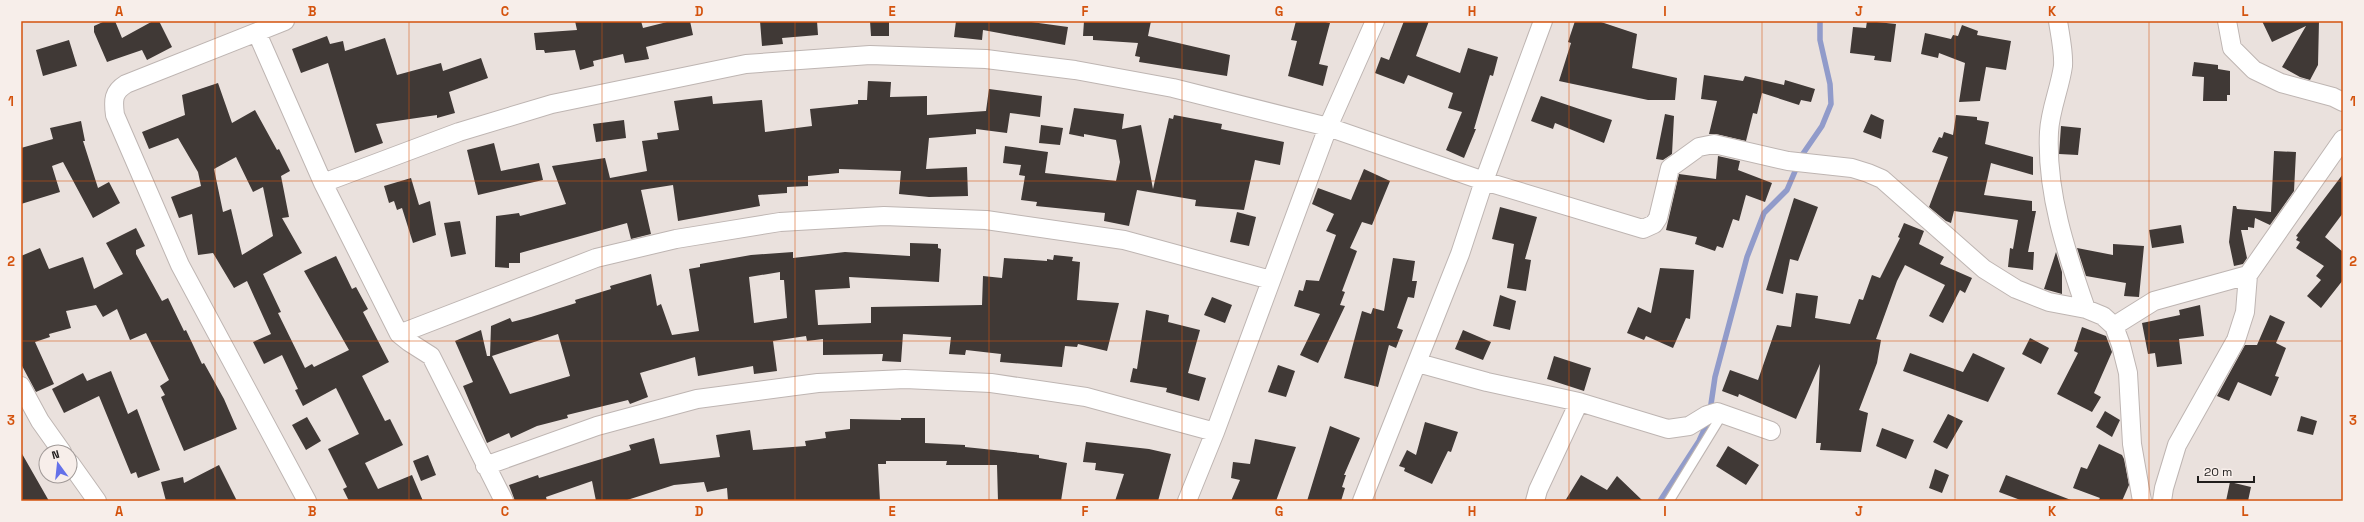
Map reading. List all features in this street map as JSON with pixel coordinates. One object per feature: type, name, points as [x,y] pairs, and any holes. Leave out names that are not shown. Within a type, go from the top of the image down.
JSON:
[{"type":"street","points":[[285,21],[126,84],[117,90],[113,101],[115,115],[180,265],[307,501]]},
{"type":"street","points":[[1187,501],[1215,432],[1328,127],[1375,21]]},
{"type":"street","points":[[1362,501],[1460,254],[1484,181],[1543,21]]},
{"type":"street","points":[[2058,21],[2063,65],[2049,131],[2055,207],[2067,256],[2086,309]]},
{"type":"street","points":[[2227,21],[2232,48],[2254,70],[2281,83],[2333,97],[2343,102]]},
{"type":"street","points":[[257,33],[323,182],[399,334],[431,356],[485,466],[504,501]]},
{"type":"street","points":[[323,182],[459,132],[552,104],[746,64],[870,55],[986,59],[1075,70],[1173,88],[1328,127],[1484,181],[1644,229],[1654,224],[1658,218],[1670,168],[1699,147],[1714,144],[1788,161],[1852,168],[1868,172],[1882,179],[1984,269],[2016,289],[2050,302],[2086,309],[2103,316],[2114,326],[2122,345],[2128,373],[2132,444],[2142,501]]},
{"type":"street","points":[[2162,501],[2164,488],[2177,446],[2236,340],[2245,312],[2248,275],[2343,139]]},
{"type":"street","points":[[399,334],[596,258],[676,239],[780,222],[884,216],[986,220],[1116,239],[1271,280]]},
{"type":"street","points":[[2114,326],[2154,301],[2248,275]]},
{"type":"street","points":[[1418,363],[1487,382],[1579,402],[1668,429],[1689,426],[1716,413],[1771,431]]},
{"type":"street","points":[[485,466],[598,426],[697,399],[818,383],[905,379],[991,383],[1086,397],[1215,432]]},
{"type":"street","points":[[21,386],[40,421],[56,444]]},
{"type":"street","points":[[1535,501],[1538,490],[1579,402]]},
{"type":"street","points":[[78,474],[97,501]]},
{"type":"lane","points":[[1669,501],[1716,413]]},
{"type":"building","points":[[105,21],[115,21],[122,38],[153,21],[159,21],[172,47],[147,60],[142,50],[107,62],[94,32],[94,26]]},
{"type":"building","points":[[575,21],[641,21],[643,28],[671,21],[690,21],[693,35],[646,47],[649,59],[625,63],[623,54],[593,61],[594,66],[580,70],[575,50],[545,53],[544,50],[536,50],[534,33],[577,30]]},
{"type":"building","points":[[760,21],[817,21],[818,35],[782,38],[783,44],[762,46]]},
{"type":"building","points":[[870,21],[889,21],[889,36],[871,36]]},
{"type":"building","points":[[956,21],[1024,21],[1068,27],[1065,45],[983,30],[982,40],[954,37]]},
{"type":"building","points":[[1084,21],[1151,21],[1148,36],[1230,55],[1227,76],[1139,62],[1140,57],[1135,56],[1138,43],[1093,40],[1093,36],[1083,36]]},
{"type":"building","points":[[1296,21],[1321,21],[1330,23],[1319,64],[1328,66],[1323,86],[1288,76],[1297,41],[1291,40]]},
{"type":"building","points":[[1404,21],[1429,21],[1416,56],[1460,73],[1468,48],[1498,57],[1493,76],[1490,75],[1474,129],[1476,129],[1464,158],[1446,150],[1462,112],[1448,108],[1453,93],[1408,75],[1404,84],[1375,73],[1381,57],[1389,60]]},
{"type":"building","points":[[1575,21],[1598,21],[1637,34],[1632,68],[1677,78],[1675,100],[1648,100],[1559,81],[1571,43],[1568,42]]},
{"type":"building","points":[[1867,21],[1896,24],[1891,62],[1874,60],[1875,56],[1850,53],[1853,27],[1866,28]]},
{"type":"building","points":[[2262,21],[2319,21],[2318,65],[2310,80],[2300,77],[2282,67],[2306,26],[2272,42]]},
{"type":"building","points":[[1962,25],[1978,31],[1977,35],[2011,41],[2006,70],[1986,67],[1980,101],[1959,102],[1965,63],[1939,53],[1938,58],[1921,54],[1925,33],[1951,39],[1953,35],[1958,36]]},
{"type":"building","points":[[327,36],[330,44],[343,41],[345,51],[385,38],[397,75],[441,63],[443,71],[481,58],[488,78],[449,92],[455,113],[437,118],[437,115],[376,124],[383,143],[355,153],[328,63],[301,73],[292,49]]},
{"type":"building","points":[[69,40],[77,66],[43,76],[36,50]]},
{"type":"building","points":[[2194,62],[2218,65],[2218,69],[2230,71],[2230,95],[2227,95],[2227,101],[2203,101],[2204,77],[2192,76]]},
{"type":"building","points":[[1704,75],[1743,81],[1745,76],[1784,85],[1785,80],[1815,89],[1811,102],[1801,100],[1799,105],[1762,93],[1757,114],[1753,113],[1746,141],[1716,134],[1709,134],[1717,101],[1701,99]]},
{"type":"building","points":[[868,81],[891,82],[890,97],[927,96],[927,115],[986,111],[989,89],[1042,96],[1040,117],[1010,113],[1007,133],[976,129],[976,134],[929,138],[926,169],[967,167],[968,196],[929,197],[899,194],[901,171],[839,169],[839,173],[808,176],[808,186],[787,187],[787,193],[758,195],[760,206],[678,221],[673,185],[641,190],[651,234],[631,239],[627,223],[520,253],[520,263],[509,263],[509,268],[495,267],[496,216],[519,213],[520,216],[566,204],[552,166],[605,158],[610,178],[647,171],[642,141],[658,139],[657,133],[679,130],[674,101],[712,96],[713,104],[762,100],[765,132],[812,126],[810,109],[858,104],[858,100],[867,100]]},
{"type":"building","points":[[218,83],[232,123],[255,110],[277,150],[279,149],[290,171],[281,176],[289,217],[282,218],[302,253],[263,274],[281,312],[278,313],[305,368],[312,364],[314,367],[349,350],[304,271],[336,256],[352,289],[356,287],[368,309],[363,312],[389,362],[362,376],[385,421],[390,419],[403,445],[365,463],[378,489],[412,475],[423,501],[349,501],[343,489],[347,487],[328,449],[359,434],[336,388],[303,406],[295,390],[298,389],[282,355],[264,364],[253,342],[271,334],[247,281],[234,288],[213,253],[198,255],[192,214],[179,218],[171,197],[201,186],[198,172],[178,138],[149,149],[142,132],[185,115],[182,95]],"holes":[[[236,157],[253,192],[263,187],[273,236],[242,255],[231,209],[223,212],[214,169]]]},
{"type":"building","points":[[1541,96],[1612,120],[1604,143],[1555,123],[1553,129],[1531,121]]},
{"type":"building","points":[[1074,108],[1124,114],[1122,129],[1141,125],[1153,189],[1169,118],[1173,119],[1174,115],[1222,124],[1221,129],[1284,142],[1280,165],[1255,160],[1244,210],[1195,206],[1196,200],[1137,190],[1129,226],[1104,221],[1105,213],[1036,206],[1037,202],[1021,200],[1025,176],[1019,175],[1021,165],[1003,163],[1005,146],[1048,152],[1045,173],[1116,181],[1120,162],[1116,140],[1084,134],[1084,137],[1069,134]]},
{"type":"building","points":[[1665,114],[1674,116],[1672,154],[1663,160],[1656,159]]},
{"type":"building","points":[[1871,114],[1884,120],[1881,139],[1863,132]]},
{"type":"building","points":[[1956,115],[1977,117],[1977,120],[1989,122],[1985,144],[2033,157],[2033,175],[1991,163],[1984,195],[2032,201],[2032,211],[2036,211],[2028,252],[2034,252],[2033,270],[2008,267],[2010,248],[2013,249],[2018,220],[1954,211],[1951,223],[1946,221],[1929,207],[1948,157],[1932,152],[1939,137],[1942,138],[1944,132],[1953,135]]},
{"type":"building","points":[[624,120],[626,138],[596,142],[593,124]]},
{"type":"building","points":[[81,121],[85,141],[83,141],[98,188],[109,182],[120,203],[93,218],[63,162],[52,166],[60,192],[21,204],[21,148],[53,139],[50,128]]},
{"type":"building","points":[[1041,125],[1063,128],[1060,145],[1039,143]]},
{"type":"building","points":[[2061,126],[2081,128],[2078,155],[2059,154]]},
{"type":"building","points":[[494,143],[501,171],[539,163],[543,180],[478,195],[467,150]]},
{"type":"building","points":[[2274,151],[2296,152],[2294,191],[2270,225],[2255,218],[2254,228],[2248,227],[2248,230],[2241,230],[2247,258],[2243,264],[2234,266],[2229,242],[2233,206],[2236,206],[2237,209],[2271,212]]},
{"type":"building","points":[[1718,156],[1740,161],[1738,170],[1772,183],[1765,202],[1746,195],[1739,221],[1733,219],[1723,248],[1717,246],[1715,251],[1695,244],[1697,237],[1666,230],[1679,174],[1716,179]]},
{"type":"building","points":[[1364,169],[1390,181],[1372,225],[1362,222],[1350,248],[1357,251],[1342,291],[1345,292],[1340,305],[1345,306],[1318,363],[1300,355],[1320,314],[1294,306],[1299,290],[1303,291],[1306,280],[1319,281],[1336,235],[1326,231],[1334,214],[1312,204],[1318,188],[1351,200]]},
{"type":"building","points":[[2343,174],[2343,213],[2325,237],[2343,252],[2343,280],[2321,308],[2307,296],[2321,280],[2316,276],[2324,266],[2296,248],[2300,242],[2296,240],[2298,237],[2296,236]]},
{"type":"building","points":[[411,178],[419,205],[430,201],[436,235],[413,243],[402,208],[397,210],[394,201],[389,203],[384,186]]},
{"type":"building","points":[[1794,198],[1818,207],[1798,261],[1790,259],[1783,294],[1766,290]]},
{"type":"building","points":[[1500,207],[1537,217],[1525,259],[1531,260],[1526,291],[1507,288],[1514,244],[1492,239]]},
{"type":"building","points":[[1237,212],[1256,217],[1249,246],[1230,242]]},
{"type":"building","points":[[460,221],[466,254],[451,257],[444,223]]},
{"type":"building","points":[[1904,223],[1924,231],[1919,244],[1944,257],[1940,264],[1972,278],[1965,293],[1960,290],[1943,323],[1929,316],[1945,285],[1905,265],[1897,281],[1876,339],[1881,340],[1877,363],[1859,410],[1868,413],[1861,452],[1820,450],[1821,443],[1816,443],[1820,364],[1796,419],[1739,394],[1738,397],[1722,391],[1730,370],[1758,380],[1777,325],[1791,327],[1796,293],[1818,296],[1815,318],[1850,324],[1859,299],[1863,300],[1872,275],[1880,278],[1900,238],[1898,237]]},
{"type":"building","points":[[2181,225],[2184,243],[2152,248],[2149,230]]},
{"type":"building","points":[[136,228],[145,246],[136,250],[136,254],[162,301],[168,298],[184,331],[186,330],[202,364],[204,363],[224,399],[237,429],[184,451],[161,397],[165,395],[160,386],[169,380],[146,333],[130,340],[117,309],[103,317],[96,305],[66,311],[71,328],[49,334],[50,337],[35,342],[54,384],[36,392],[21,364],[21,256],[40,248],[49,269],[83,257],[94,289],[123,274],[106,243]]},
{"type":"building","points":[[910,243],[938,244],[938,248],[941,249],[939,282],[849,277],[850,288],[815,290],[818,325],[871,323],[871,307],[982,305],[983,276],[1002,278],[1004,258],[1047,261],[1047,259],[1053,260],[1054,255],[1073,257],[1072,261],[1080,262],[1077,300],[1119,303],[1107,351],[1078,344],[1077,347],[1065,346],[1062,367],[1000,362],[1001,354],[966,350],[965,355],[949,354],[951,337],[903,334],[901,362],[882,361],[883,354],[823,355],[823,339],[807,341],[806,336],[773,341],[777,371],[754,374],[753,366],[698,376],[695,357],[640,373],[648,397],[630,404],[628,400],[567,415],[568,418],[537,426],[511,438],[509,433],[487,443],[463,386],[473,382],[455,341],[481,330],[487,356],[490,356],[491,326],[510,318],[512,322],[576,303],[575,300],[611,289],[610,286],[651,274],[657,306],[661,304],[672,335],[699,331],[689,269],[700,267],[700,264],[751,255],[793,252],[793,258],[845,252],[910,256]],"holes":[[[780,272],[780,280],[784,280],[787,318],[754,323],[749,277]],[[558,334],[570,376],[510,394],[492,356]]]},
{"type":"building","points":[[2113,244],[2144,246],[2139,297],[2124,296],[2126,283],[2086,276],[2077,248],[2113,255]]},
{"type":"building","points":[[2056,252],[2062,272],[2062,294],[2044,289]]},
{"type":"building","points":[[1393,258],[1415,261],[1412,281],[1417,281],[1414,298],[1408,297],[1397,328],[1403,330],[1396,348],[1389,345],[1378,387],[1344,378],[1362,311],[1371,314],[1373,308],[1384,311]]},
{"type":"building","points":[[1660,268],[1694,270],[1690,319],[1686,318],[1673,348],[1646,336],[1644,340],[1627,333],[1638,307],[1651,313]]},
{"type":"building","points":[[1500,295],[1516,301],[1510,330],[1493,326]]},
{"type":"building","points":[[1212,297],[1232,305],[1225,323],[1204,315]]},
{"type":"building","points":[[2200,305],[2204,336],[2179,339],[2182,364],[2157,367],[2155,353],[2148,354],[2142,323],[2180,315],[2179,310]]},
{"type":"building","points":[[1146,310],[1169,315],[1168,322],[1200,330],[1188,373],[1206,378],[1199,401],[1166,392],[1167,388],[1130,382],[1133,368],[1137,369]]},
{"type":"building","points":[[2270,315],[2285,322],[2276,343],[2286,348],[2275,376],[2279,377],[2271,396],[2238,382],[2229,401],[2217,396],[2245,345],[2257,345]]},
{"type":"building","points":[[2082,327],[2106,336],[2112,352],[2094,393],[2101,397],[2092,412],[2057,394],[2078,353],[2074,351]]},
{"type":"building","points":[[1463,330],[1491,342],[1483,360],[1455,349]]},
{"type":"building","points":[[2030,338],[2049,348],[2041,364],[2022,354]]},
{"type":"building","points":[[1910,353],[1963,372],[1973,353],[2005,368],[1988,402],[1903,371]]},
{"type":"building","points":[[1554,356],[1591,368],[1584,391],[1547,379]]},
{"type":"building","points":[[1278,365],[1295,371],[1286,397],[1268,392]]},
{"type":"building","points":[[111,371],[128,414],[137,409],[160,470],[138,478],[136,472],[131,474],[99,396],[64,413],[52,389],[83,373],[87,381]]},
{"type":"building","points":[[2105,411],[2120,420],[2112,437],[2096,427]]},
{"type":"building","points":[[1948,414],[1963,421],[1947,449],[1933,442]]},
{"type":"building","points":[[2301,416],[2317,421],[2313,435],[2297,431]]},
{"type":"building","points":[[307,417],[321,441],[306,450],[292,425]]},
{"type":"building","points":[[901,418],[925,418],[925,443],[965,445],[965,447],[1039,455],[1039,458],[1067,463],[1061,501],[998,501],[997,465],[946,465],[947,461],[886,461],[886,464],[878,464],[880,501],[728,501],[727,488],[707,492],[704,482],[674,485],[624,501],[596,501],[592,481],[546,497],[547,501],[515,501],[509,485],[538,475],[539,478],[631,450],[629,445],[654,438],[660,464],[720,457],[716,435],[750,430],[753,450],[806,446],[805,441],[826,438],[825,432],[850,429],[850,419],[901,420]]},
{"type":"building","points":[[1425,422],[1458,432],[1451,452],[1448,451],[1432,484],[1404,471],[1405,468],[1399,466],[1407,450],[1416,455]]},
{"type":"building","points":[[1330,426],[1360,438],[1344,475],[1346,475],[1342,487],[1345,488],[1341,501],[1307,501]]},
{"type":"building","points":[[1882,428],[1914,440],[1906,459],[1876,446]]},
{"type":"building","points":[[1255,439],[1296,447],[1276,501],[1231,501],[1240,480],[1231,478],[1233,462],[1250,464]]},
{"type":"building","points":[[1086,442],[1149,449],[1171,454],[1158,501],[1115,501],[1124,474],[1095,470],[1096,463],[1083,462]]},
{"type":"building","points":[[2099,444],[2122,455],[2124,459],[2129,485],[2122,501],[2098,501],[2100,498],[2073,488],[2081,467],[2087,469]]},
{"type":"building","points":[[1728,446],[1759,465],[1746,485],[1716,466]]},
{"type":"building","points":[[21,452],[49,501],[21,501]]},
{"type":"building","points":[[428,455],[436,475],[421,481],[413,461]]},
{"type":"building","points":[[219,465],[237,501],[166,501],[161,482],[183,477],[184,483]]},
{"type":"building","points":[[1935,469],[1949,475],[1942,493],[1929,488]]},
{"type":"building","points":[[1581,475],[1607,490],[1617,476],[1643,501],[1565,501]]},
{"type":"building","points":[[2006,475],[2071,501],[2023,501],[1999,492]]},
{"type":"building","points":[[2230,482],[2251,487],[2248,501],[2226,501]]},
{"type":"waterway","points":[[1800,158],[1822,126],[1831,104],[1830,84],[1820,40],[1820,21]]},
{"type":"waterway","points":[[1710,411],[1715,377],[1747,257],[1764,213],[1787,190],[1796,169]]},
{"type":"waterway","points":[[1660,501],[1699,441],[1709,419]]}]
